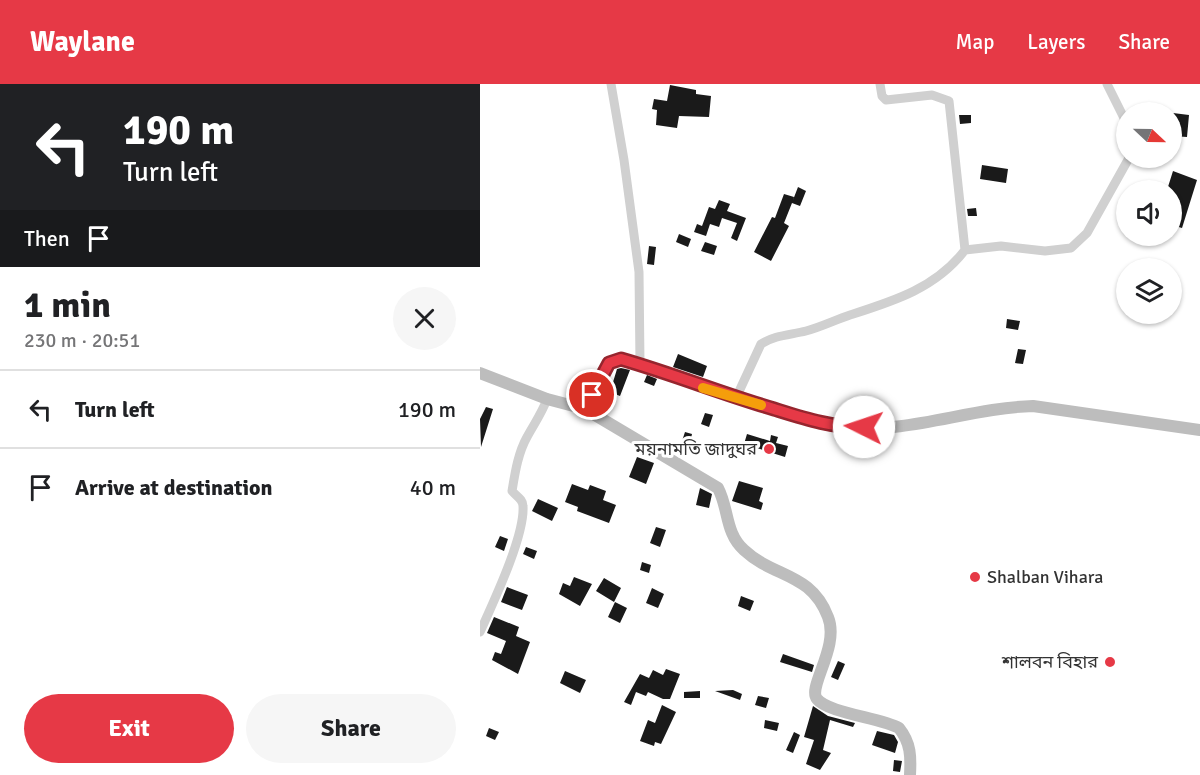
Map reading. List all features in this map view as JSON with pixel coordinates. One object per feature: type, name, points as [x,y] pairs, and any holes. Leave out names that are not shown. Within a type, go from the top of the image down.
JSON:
[{"type":"main road","points":[[585,409],[609,363],[621,359],[736,398],[806,419],[848,428],[896,426],[1011,407],[1033,406],[1200,430]]},
{"type":"main road","points":[[480,373],[547,399],[585,409],[718,488],[723,496],[727,524],[743,549],[760,562],[807,585],[820,599],[832,630],[830,651],[816,682],[814,694],[817,699],[843,711],[899,728],[907,741],[911,754],[910,775]]},
{"type":"street","points":[[611,84],[639,272],[640,364]]},
{"type":"street","points":[[736,398],[761,344],[769,339],[807,330],[885,304],[922,288],[951,268],[965,250],[949,101],[933,95],[886,100],[882,96],[880,84]]},
{"type":"street","points":[[1107,84],[1116,102]]},
{"type":"street","points":[[965,250],[1001,246],[1045,251],[1071,248],[1087,233],[1123,168]]},
{"type":"street","points":[[480,632],[508,568],[520,524],[523,506],[521,500],[512,491],[520,457],[526,438],[540,417],[547,399]]},
{"type":"building","points":[[670,85],[696,90],[696,94],[711,96],[709,117],[679,116],[677,128],[656,125],[657,110],[652,109],[654,99],[667,101]]},
{"type":"building","points":[[1182,114],[1189,115],[1187,137],[1182,137]]},
{"type":"building","points":[[959,115],[971,115],[971,123],[960,124]]},
{"type":"building","points":[[982,165],[1008,169],[1006,183],[980,179]]},
{"type":"building","points":[[1173,171],[1197,180],[1182,228],[1182,180],[1170,180]]},
{"type":"building","points":[[798,187],[806,191],[800,206],[792,203],[784,223],[789,226],[771,261],[754,252],[772,217],[775,218],[784,194],[794,197],[793,200]]},
{"type":"building","points":[[719,200],[730,204],[727,211],[746,218],[737,241],[731,238],[737,223],[722,218],[719,227],[710,224],[706,236],[694,232],[697,224],[702,226],[709,207],[715,209]]},
{"type":"building","points":[[976,208],[977,216],[968,216],[967,209]]},
{"type":"building","points":[[679,234],[691,239],[688,247],[676,242]]},
{"type":"building","points":[[705,242],[717,246],[714,255],[701,251]]},
{"type":"building","points":[[649,246],[656,247],[654,265],[647,264]]},
{"type":"building","points":[[1007,319],[1020,321],[1018,330],[1006,328]]},
{"type":"building","points":[[1018,349],[1026,350],[1023,364],[1015,363]]},
{"type":"building","points":[[678,354],[707,366],[703,377],[673,367]]},
{"type":"building","points":[[617,369],[630,370],[620,396],[610,392]]},
{"type":"building","points":[[647,375],[657,379],[654,386],[644,382]]},
{"type":"building","points":[[486,407],[493,409],[481,447],[480,419]]},
{"type":"building","points":[[705,413],[713,415],[709,427],[701,424]]},
{"type":"building","points":[[685,432],[692,434],[690,443],[682,441]]},
{"type":"building","points":[[747,434],[770,441],[771,435],[778,437],[776,443],[788,446],[785,457],[744,444]]},
{"type":"building","points":[[637,457],[654,463],[646,484],[629,477]]},
{"type":"building","points":[[739,481],[763,488],[759,501],[763,503],[761,510],[732,501]]},
{"type":"building","points":[[572,484],[588,490],[590,485],[606,491],[603,500],[616,505],[609,523],[577,511],[578,507],[565,502]]},
{"type":"building","points":[[700,488],[712,494],[709,508],[696,505]]},
{"type":"building","points":[[538,499],[558,508],[552,521],[532,511]]},
{"type":"building","points":[[656,527],[666,530],[660,547],[650,543]]},
{"type":"building","points":[[500,536],[508,539],[504,551],[495,547]]},
{"type":"building","points":[[526,547],[537,551],[534,559],[523,554]]},
{"type":"building","points":[[642,562],[651,565],[649,573],[640,570]]},
{"type":"building","points":[[574,577],[592,584],[580,606],[559,594],[563,583],[570,586]]},
{"type":"building","points":[[604,578],[621,588],[614,602],[596,591]]},
{"type":"building","points":[[507,587],[528,595],[522,610],[501,602]]},
{"type":"building","points":[[652,588],[664,594],[658,608],[646,603]]},
{"type":"building","points":[[741,596],[754,601],[750,611],[738,606]]},
{"type":"building","points":[[615,602],[627,608],[620,623],[608,617]]},
{"type":"building","points":[[494,617],[519,627],[516,636],[530,642],[518,674],[492,660],[495,652],[501,654],[506,641],[487,633]]},
{"type":"building","points":[[783,654],[814,665],[812,672],[780,662]]},
{"type":"building","points":[[838,661],[845,664],[838,680],[831,677]]},
{"type":"building","points":[[666,669],[680,674],[670,699],[663,699],[648,692],[646,696],[636,692],[631,705],[624,702],[640,674],[649,678],[653,670],[663,675]]},
{"type":"building","points":[[565,671],[586,680],[580,693],[560,683]]},
{"type":"building","points":[[733,690],[742,694],[740,700],[715,691]]},
{"type":"building","points":[[700,691],[700,698],[684,698],[684,692]]},
{"type":"building","points":[[758,696],[769,698],[766,708],[755,705]]},
{"type":"building","points":[[662,705],[676,712],[661,744],[655,742],[654,746],[640,741],[648,720],[655,723]]},
{"type":"building","points":[[813,706],[828,716],[855,723],[853,727],[830,720],[823,750],[831,753],[820,770],[806,764],[814,740],[804,737]]},
{"type":"building","points":[[765,720],[779,723],[777,731],[764,728]]},
{"type":"building","points":[[489,728],[499,732],[495,740],[486,736]]},
{"type":"building","points":[[877,731],[894,735],[898,742],[895,753],[872,745]]},
{"type":"building","points":[[794,732],[800,735],[793,753],[786,750]]},
{"type":"building","points":[[894,760],[902,761],[900,772],[893,771]]},
{"type":"slow traffic","points":[[703,388],[761,405]]},
{"type":"place","name":"ময়নামতি জাদুঘর","points":[[769,449]]},
{"type":"place","name":"Shalban Vihara","points":[[975,577]]},
{"type":"place","name":"শালবন বিহার","points":[[1110,662]]},
{"type":"route","points":[[592,395],[609,363],[621,359],[707,389],[806,419],[848,428],[864,427]]}]
